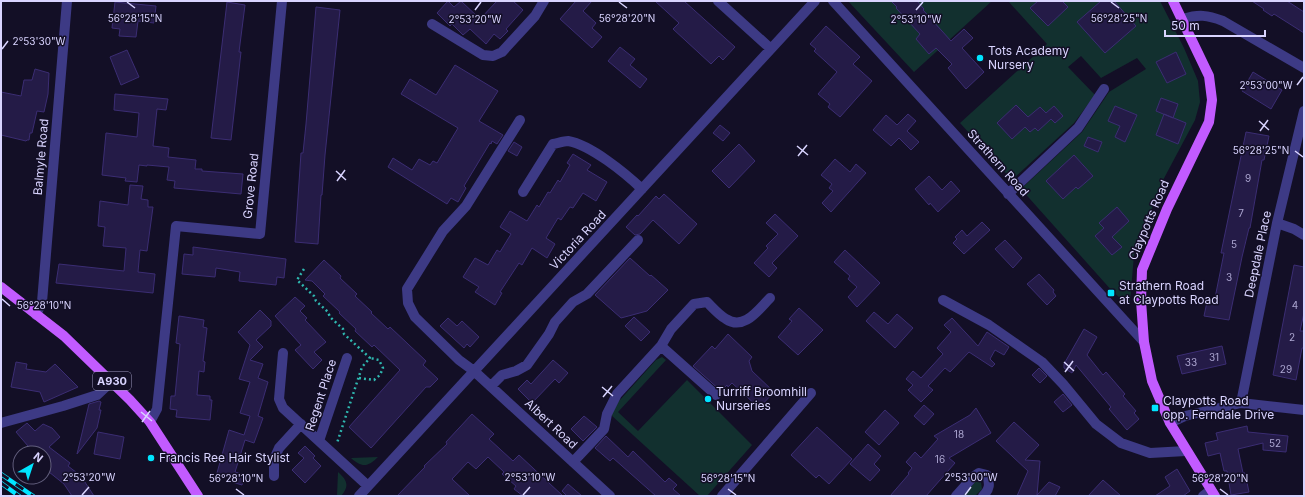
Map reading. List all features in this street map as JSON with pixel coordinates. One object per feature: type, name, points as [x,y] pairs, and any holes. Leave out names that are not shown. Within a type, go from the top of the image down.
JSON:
[{"type":"main road","name":"Claypotts Road","points":[[1173,1],[1183,19],[1209,76],[1212,100],[1209,122],[1167,209],[1142,270],[1141,301],[1144,342],[1152,380],[1170,423],[1210,494]]},
{"type":"main road","name":"A930","points":[[1,287],[64,336],[112,382],[150,422],[198,496]]},
{"type":"street","name":"Balmyle Road","points":[[36,315],[42,302],[67,1]]},
{"type":"street","name":"Grove Road","points":[[150,422],[157,409],[176,226],[260,234],[282,1]]},
{"type":"street","points":[[432,24],[483,55],[492,56],[502,52],[535,16],[544,1]]},
{"type":"street","points":[[718,1],[771,49]]},
{"type":"street","name":"Victoria Road","points":[[359,496],[815,1]]},
{"type":"street","name":"Strathern Road","points":[[833,1],[1144,342]]},
{"type":"street","points":[[1183,19],[1197,15],[1210,16],[1223,21],[1304,68]]},
{"type":"street","points":[[1008,194],[1078,128],[1104,89]]},
{"type":"street","name":"Deepdale Place","points":[[1241,403],[1277,223],[1304,111]]},
{"type":"street","name":"Albert Road","points":[[520,120],[466,206],[443,231],[407,289],[408,303],[415,317],[459,360],[491,386],[610,496]]},
{"type":"street","points":[[523,192],[553,144],[567,141],[587,148],[628,176],[642,189]]},
{"type":"street","points":[[1277,223],[1294,229],[1304,235]]},
{"type":"street","points":[[491,386],[502,375],[516,371],[527,365],[549,334],[555,322],[573,302],[587,294],[638,240]]},
{"type":"street","points":[[573,462],[604,429],[607,414],[617,394],[662,346],[672,329],[694,304],[707,302],[726,320],[737,324],[747,321],[770,298]]},
{"type":"street","points":[[943,300],[989,325],[1042,362],[1063,384],[1096,424],[1121,443],[1150,453],[1186,451]]},
{"type":"street","points":[[662,346],[716,395]]},
{"type":"street","name":"Regent Place","points":[[283,353],[279,399],[283,408],[368,486]]},
{"type":"street","name":"Regent Place","points":[[319,441],[347,358]]},
{"type":"street","points":[[1,423],[97,395],[112,382]]},
{"type":"street","points":[[722,496],[811,393]]},
{"type":"street","points":[[1170,423],[1185,416],[1241,403],[1304,410]]},
{"type":"street","name":"Regent Place","points":[[274,476],[274,459],[279,448],[301,424]]},
{"type":"street","points":[[956,496],[973,476],[979,473],[987,476],[990,483],[988,491],[983,496]]},
{"type":"path","points":[[359,378],[374,380],[380,375],[383,368],[379,360],[370,358]]},
{"type":"green space","points":[[848,1],[992,1],[914,72]]},
{"type":"green space","points":[[1008,1],[1160,1],[1184,48],[1198,81],[1200,102],[1195,120],[1162,182],[1134,255],[1130,302],[1126,303],[1113,292],[1021,189],[1082,132],[1109,92],[1146,69],[1137,58],[1101,78],[1081,56],[1068,67],[1095,95],[1074,123],[1012,180],[960,123],[1047,44]]},
{"type":"green space","points":[[662,357],[666,360],[618,412],[638,431],[687,380],[752,445],[707,496],[700,496],[611,415],[619,401],[656,360]]},
{"type":"green space","points":[[378,457],[371,463],[365,465],[358,463],[351,458]]},
{"type":"green space","points":[[338,472],[344,478],[346,483],[346,489],[341,496],[337,496]]},
{"type":"green space","points":[[974,482],[981,482],[982,489],[975,496],[962,496]]},
{"type":"building","points":[[448,1],[454,7],[461,1],[480,19],[497,1],[513,1],[523,10],[506,29],[508,31],[500,39],[494,34],[486,44],[470,29],[463,35],[452,24],[450,26],[437,13]]},
{"type":"building","points":[[576,1],[592,1],[583,11],[596,23],[592,28],[602,37],[592,48],[560,19]]},
{"type":"building","points":[[655,1],[684,1],[735,47],[723,60],[719,56],[711,64],[673,29],[679,23]]},
{"type":"building","points":[[891,1],[917,1],[924,9],[923,10],[951,41],[964,29],[973,38],[962,48],[984,72],[966,89],[948,68],[952,64],[936,48],[929,54],[916,39],[920,34]]},
{"type":"building","points":[[1038,1],[1062,1],[1068,7],[1048,26],[1030,8]]},
{"type":"building","points":[[1101,1],[1114,1],[1136,26],[1105,53],[1077,22]]},
{"type":"building","points":[[1252,1],[1287,1],[1304,12],[1304,33],[1274,14],[1272,16]]},
{"type":"building","points":[[115,2],[156,6],[154,23],[138,21],[136,37],[119,36],[120,29],[112,28]]},
{"type":"building","points":[[227,2],[245,5],[231,140],[211,138]]},
{"type":"building","points":[[316,7],[340,10],[321,195],[318,244],[295,242],[301,153],[303,153],[306,124]]},
{"type":"building","points":[[826,26],[860,57],[853,64],[872,81],[840,117],[828,107],[830,104],[818,94],[837,72],[814,51],[816,49],[810,44]]},
{"type":"building","points":[[620,47],[635,59],[630,65],[647,79],[640,88],[608,61]]},
{"type":"building","points":[[127,50],[139,77],[121,85],[110,57]]},
{"type":"building","points":[[1176,52],[1186,74],[1167,83],[1156,62]]},
{"type":"building","points":[[455,65],[498,91],[479,121],[503,135],[497,144],[492,141],[491,144],[490,143],[464,186],[466,188],[458,202],[451,198],[447,204],[388,167],[393,158],[412,170],[419,159],[430,165],[433,161],[437,163],[458,128],[401,94],[410,79],[436,95]]},
{"type":"building","points":[[35,69],[49,73],[48,94],[44,112],[37,111],[29,140],[26,141],[1,135],[1,92],[21,96],[24,80],[32,80]]},
{"type":"building","points":[[1253,72],[1282,90],[1271,109],[1242,91]]},
{"type":"building","points":[[115,94],[168,99],[166,110],[157,109],[153,146],[169,148],[168,157],[196,160],[195,169],[202,169],[202,171],[243,174],[241,194],[174,188],[175,181],[167,180],[169,167],[139,165],[137,182],[125,181],[126,178],[102,175],[106,133],[137,137],[139,113],[114,110]]},
{"type":"building","points":[[1161,98],[1178,104],[1173,118],[1156,111]]},
{"type":"building","points":[[1016,105],[1028,117],[1040,107],[1046,113],[1054,106],[1063,116],[1055,123],[1051,119],[1038,131],[1035,128],[1030,132],[1025,127],[1012,139],[997,123]]},
{"type":"building","points":[[1115,106],[1137,115],[1125,142],[1115,137],[1120,126],[1108,121]]},
{"type":"building","points":[[908,114],[916,121],[907,131],[919,142],[911,150],[899,138],[891,146],[873,130],[886,115],[897,125]]},
{"type":"building","points":[[1164,114],[1186,123],[1178,144],[1156,135]]},
{"type":"building","points":[[720,125],[730,133],[723,141],[713,133]]},
{"type":"building","points":[[1246,132],[1269,136],[1264,160],[1262,160],[1250,228],[1242,257],[1229,320],[1204,316],[1207,302],[1214,303],[1224,253],[1221,253]]},
{"type":"building","points":[[1088,137],[1102,142],[1098,152],[1084,146]]},
{"type":"building","points":[[514,142],[522,147],[517,156],[508,151]]},
{"type":"building","points":[[739,144],[755,161],[729,188],[712,171]]},
{"type":"building","points":[[573,154],[591,165],[587,170],[607,182],[596,201],[583,193],[573,208],[570,207],[561,220],[558,218],[546,238],[555,244],[547,258],[532,248],[522,265],[519,263],[500,292],[502,293],[495,305],[475,292],[479,287],[463,277],[475,258],[488,265],[497,250],[500,252],[511,234],[500,227],[510,211],[527,221],[537,205],[539,207],[548,192],[550,193],[558,180],[560,182],[570,165],[567,163]]},
{"type":"building","points":[[1074,155],[1093,176],[1078,189],[1076,187],[1063,199],[1046,181]]},
{"type":"building","points":[[835,159],[850,172],[856,164],[866,173],[831,212],[822,203],[833,191],[829,188],[832,184],[821,175]]},
{"type":"building","points":[[929,176],[942,190],[951,181],[960,191],[938,212],[930,203],[929,205],[915,189]]},
{"type":"building","points":[[130,185],[143,186],[141,199],[148,200],[148,207],[153,207],[147,251],[140,250],[138,272],[155,274],[153,293],[56,283],[59,264],[124,271],[126,248],[103,246],[105,227],[98,226],[100,201],[128,205]]},
{"type":"building","points":[[664,194],[697,224],[679,244],[653,220],[640,234],[635,235],[626,227],[656,196],[659,199]]},
{"type":"building","points":[[1117,207],[1129,221],[1112,237],[1122,247],[1112,255],[1095,236],[1104,228],[1099,223]]},
{"type":"building","points":[[775,214],[798,236],[772,263],[777,268],[769,277],[754,263],[768,248],[766,246],[778,234],[766,223]]},
{"type":"building","points":[[982,222],[990,230],[964,254],[953,243],[957,239],[955,237],[962,230],[967,236]]},
{"type":"building","points":[[1005,240],[1022,258],[1013,268],[995,249]]},
{"type":"building","points":[[193,247],[286,259],[284,278],[277,277],[276,285],[239,281],[240,272],[216,268],[215,277],[182,274],[184,254],[193,255]]},
{"type":"building","points":[[845,250],[880,283],[857,307],[848,297],[857,287],[848,279],[850,276],[834,262]]},
{"type":"building","points":[[630,258],[668,290],[647,311],[621,318],[595,295]]},
{"type":"building","points":[[324,260],[357,294],[355,296],[372,312],[371,313],[388,329],[390,327],[426,361],[423,365],[438,379],[430,387],[426,387],[371,448],[349,427],[400,370],[374,345],[372,347],[355,331],[356,329],[323,296],[325,294],[312,281],[305,280]]},
{"type":"building","points":[[1294,265],[1304,267],[1304,313],[1300,331],[1304,331],[1304,348],[1302,348],[1296,380],[1273,375]]},
{"type":"building","points":[[1039,274],[1054,290],[1053,292],[1056,296],[1047,305],[1027,284]]},
{"type":"building","points":[[295,297],[305,306],[300,311],[307,318],[305,320],[326,342],[314,352],[322,360],[313,369],[295,350],[301,345],[275,316]]},
{"type":"building","points":[[799,308],[823,330],[798,355],[778,337],[792,321],[789,319]]},
{"type":"building","points":[[260,310],[271,321],[271,326],[256,340],[263,347],[250,360],[263,364],[258,378],[268,382],[258,416],[263,418],[254,443],[245,440],[235,472],[245,475],[242,485],[232,482],[233,478],[217,473],[229,430],[244,435],[250,416],[240,413],[250,382],[239,379],[250,345],[238,332]]},
{"type":"building","points":[[874,312],[888,324],[897,314],[913,328],[895,348],[866,321]]},
{"type":"building","points":[[179,316],[204,320],[203,327],[207,328],[203,361],[205,362],[204,372],[199,371],[197,395],[210,396],[210,400],[212,400],[210,420],[176,417],[177,410],[170,409],[171,396],[175,396],[180,344],[176,343]]},
{"type":"building","points":[[634,317],[650,332],[641,341],[625,326]]},
{"type":"building","points":[[448,318],[457,326],[462,321],[479,337],[470,347],[467,344],[464,348],[440,326]]},
{"type":"building","points":[[952,318],[978,346],[987,332],[1009,347],[1004,355],[995,350],[990,359],[995,364],[992,367],[969,352],[950,372],[945,368],[928,386],[933,390],[921,402],[908,390],[913,385],[906,379],[913,371],[921,378],[943,354],[937,348],[951,332],[944,325]]},
{"type":"building","points":[[1084,329],[1097,337],[1087,355],[1103,375],[1106,372],[1125,394],[1123,396],[1136,411],[1134,413],[1139,419],[1127,430],[1109,409],[1111,407],[1076,365],[1072,373],[1064,368],[1064,364]]},
{"type":"building","points":[[728,334],[752,357],[749,361],[752,371],[774,392],[759,408],[732,383],[728,387],[727,385],[721,391],[693,366],[712,346],[715,349]]},
{"type":"building","points":[[1222,346],[1226,364],[1182,374],[1177,356]]},
{"type":"building","points":[[553,360],[568,373],[559,383],[555,379],[532,403],[518,389],[527,380],[531,384]]},
{"type":"building","points":[[16,362],[27,364],[26,369],[46,372],[55,364],[78,387],[44,402],[40,392],[11,387]]},
{"type":"building","points":[[1039,368],[1047,376],[1040,383],[1032,375]]},
{"type":"building","points":[[1063,394],[1072,405],[1063,412],[1054,402]]},
{"type":"building","points":[[99,401],[101,402],[99,410],[101,410],[97,428],[77,454],[89,404]]},
{"type":"building","points":[[924,405],[934,414],[924,425],[914,416]]},
{"type":"building","points":[[976,408],[991,433],[949,458],[955,463],[926,496],[890,496],[909,474],[908,473],[912,468],[906,462],[915,452],[921,458],[938,439],[934,436],[970,415]]},
{"type":"building","points":[[885,410],[899,423],[879,445],[865,432]]},
{"type":"building","points":[[472,414],[494,434],[489,439],[513,461],[519,455],[563,496],[523,496],[514,489],[516,486],[502,474],[504,472],[488,457],[476,469],[468,462],[452,479],[470,496],[397,496],[425,467],[424,466],[447,444],[446,442]]},
{"type":"building","points":[[584,416],[597,427],[583,441],[571,429]]},
{"type":"building","points":[[1014,422],[1039,445],[1025,460],[1040,461],[1037,495],[1049,482],[1060,487],[1055,496],[1017,496],[1028,471],[996,441]]},
{"type":"building","points":[[27,423],[35,431],[43,424],[52,428],[60,437],[51,445],[27,445],[16,432]]},
{"type":"building","points":[[1247,426],[1248,432],[1288,436],[1286,452],[1263,450],[1263,443],[1238,449],[1249,492],[1231,495],[1227,471],[1224,471],[1220,453],[1208,456],[1205,443],[1218,440],[1216,433]]},
{"type":"building","points":[[817,427],[852,459],[829,484],[819,475],[816,478],[791,455]]},
{"type":"building","points":[[98,432],[124,437],[120,459],[94,454]]},
{"type":"building","points":[[606,436],[628,457],[633,451],[665,482],[669,478],[677,485],[673,489],[681,496],[656,496],[613,458],[610,461],[595,448]]},
{"type":"building","points":[[868,444],[881,456],[874,464],[880,470],[870,481],[850,464]]},
{"type":"building","points":[[305,446],[315,456],[313,458],[321,466],[305,483],[292,470],[304,458],[298,453]]},
{"type":"building","points":[[52,449],[70,463],[68,466],[81,476],[94,496],[72,496],[64,484],[52,474]]},
{"type":"building","points":[[1177,469],[1190,491],[1183,496],[1155,496],[1170,486],[1165,477]]},
{"type":"building","points":[[1103,480],[1121,496],[1088,496]]},
{"type":"building","points":[[568,484],[582,496],[567,496],[562,491]]},
{"type":"railway","points":[[1,474],[33,496]]},
{"type":"railway","points":[[1,483],[19,496]]},
{"type":"place","name":"Tots Academy Nursery","points":[[980,58]]},
{"type":"place","name":"Strathern Road at Claypotts Road","points":[[1111,293]]},
{"type":"place","name":"Turriff Broomhill Nurseries","points":[[708,399]]},
{"type":"place","name":"Claypotts Road opp. Ferndale Drive","points":[[1155,408]]},
{"type":"place","name":"Francis Ree Hair Stylist","points":[[151,458]]}]
